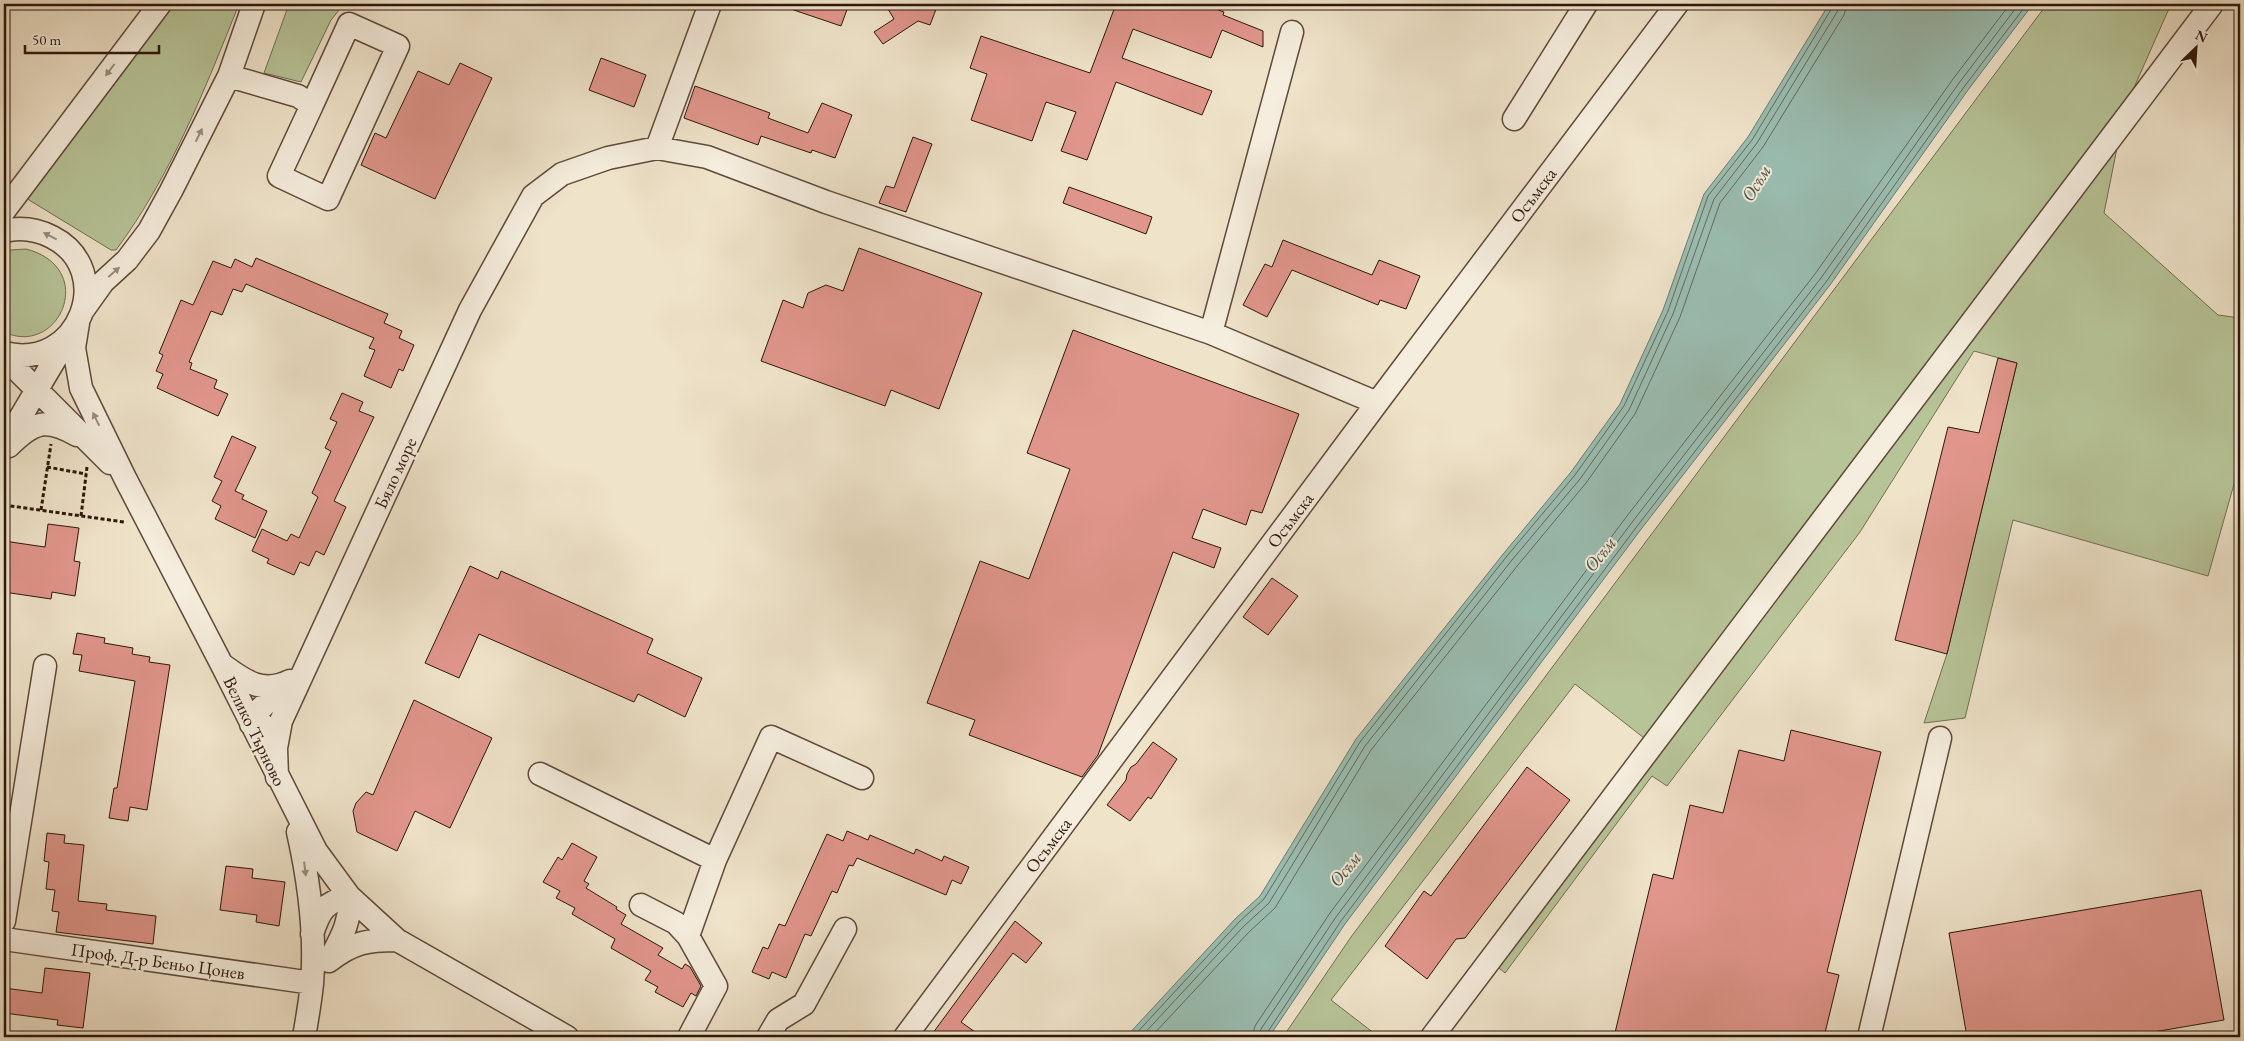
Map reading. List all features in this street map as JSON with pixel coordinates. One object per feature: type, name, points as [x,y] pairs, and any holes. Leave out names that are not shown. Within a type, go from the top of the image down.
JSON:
[{"type":"street","points":[[4,211],[160,4]]},
{"type":"street","points":[[4,445],[103,282],[128,260],[149,231],[229,76],[254,4]]},
{"type":"street","points":[[710,4],[657,148],[707,157],[826,202],[1211,333],[1377,403]]},
{"type":"street","points":[[1514,119],[1586,4]]},
{"type":"street","name":"Осъмска","points":[[906,1037],[1377,403],[1677,4]]},
{"type":"street","points":[[1432,1037],[2212,4]]},
{"type":"street","points":[[349,24],[398,46],[328,199],[280,176],[312,105],[349,24]]},
{"type":"street","points":[[1211,333],[1292,32]]},
{"type":"street","points":[[229,76],[298,96],[312,105]]},
{"type":"street","name":"Бяло море","points":[[278,777],[276,748],[281,720],[287,707],[296,675],[470,310],[533,196],[562,174],[608,158],[657,148]]},
{"type":"street","name":"Велико Търново","points":[[4,231],[21,228],[41,231],[58,240],[73,254],[82,271],[86,290],[77,322],[74,348],[81,388],[124,478],[222,665],[291,805],[316,851],[349,896],[397,940],[567,1037]]},
{"type":"street","points":[[4,353],[17,356],[37,354],[55,347],[77,322]]},
{"type":"street","points":[[4,357],[37,390],[88,452]]},
{"type":"street","points":[[4,452],[20,436],[39,424],[59,425],[88,452],[124,478]]},
{"type":"street","points":[[222,665],[245,682],[268,688],[296,675]]},
{"type":"street","points":[[4,921],[45,666]]},
{"type":"street","points":[[287,707],[277,718],[265,724],[252,724],[256,713],[296,675]]},
{"type":"street","points":[[688,936],[715,860],[771,737],[862,778]]},
{"type":"street","points":[[1869,1037],[1940,738]]},
{"type":"street","points":[[540,774],[715,860]]},
{"type":"street","points":[[291,805],[304,859],[311,915],[312,983],[304,1037]]},
{"type":"street","points":[[311,935],[319,914],[332,901],[349,896],[350,908],[345,931],[329,961],[312,983]]},
{"type":"street","points":[[642,905],[676,923],[688,936],[716,986],[689,1037]]},
{"type":"street","points":[[768,1037],[778,1020],[804,1004],[845,929]]},
{"type":"street","name":"Проф. Д-р Беньо Цонев","points":[[4,939],[312,983]]},
{"type":"street","points":[[329,961],[345,949],[368,940],[397,940]]},
{"type":"path","points":[[41,510],[51,439]]},
{"type":"path","points":[[81,516],[88,452]]},
{"type":"path","points":[[47,467],[86,474]]},
{"type":"path","points":[[4,505],[124,522]]},
{"type":"green space","points":[[174,4],[239,4],[200,100],[170,162],[136,222],[116,250],[111,250],[29,200],[27,194]]},
{"type":"green space","points":[[289,4],[344,4],[331,20],[301,82],[264,73]]},
{"type":"green space","points":[[2047,4],[2171,4],[2125,108],[2104,213],[2218,315],[2240,318],[2240,463],[2208,576],[2013,520],[1965,718],[1924,723],[1947,654],[2017,363],[1974,351],[1860,532],[1667,786],[1652,776],[1505,973],[1489,960],[1653,745],[1575,684],[1331,1000],[1379,1037],[1283,1037],[1351,937]]},
{"type":"green space","points":[[26,249],[48,259],[61,274],[66,290],[63,307],[54,322],[41,333],[24,337],[4,332],[4,253],[11,250]]},
{"type":"water","name":"Осъм","points":[[1829,4],[2033,4],[1968,90],[1830,285],[1642,528],[1345,924],[1269,1037],[1126,1037],[1235,919],[1260,896],[1356,739],[1571,472],[1620,404],[1663,310],[1704,194],[1748,137]]},
{"type":"building","points":[[782,4],[849,4],[841,26],[782,6]]},
{"type":"building","points":[[885,4],[938,4],[930,25],[918,21],[883,44],[874,32],[894,19]]},
{"type":"building","points":[[1116,4],[1202,4],[1224,12],[1223,15],[1263,31],[1263,47],[1222,30],[1211,58],[1133,29],[1122,58],[1212,91],[1202,115],[1116,82],[1087,160],[1061,151],[1076,112],[1046,102],[1032,141],[971,120],[987,74],[970,68],[981,36],[1090,73]]},
{"type":"building","points":[[601,58],[646,75],[634,107],[589,90]]},
{"type":"building","points":[[460,63],[492,78],[435,199],[361,165],[375,133],[386,138],[418,71],[449,85]]},
{"type":"building","points":[[695,86],[770,113],[768,118],[808,133],[822,103],[852,115],[835,158],[812,150],[811,153],[761,136],[758,145],[684,118]]},
{"type":"building","points":[[913,137],[932,144],[906,212],[879,203],[886,186],[894,188]]},
{"type":"building","points":[[1069,187],[1152,217],[1146,234],[1063,203]]},
{"type":"building","points":[[1283,240],[1372,275],[1379,260],[1420,276],[1406,309],[1380,300],[1378,305],[1292,270],[1267,317],[1243,305],[1265,264],[1272,267]]},
{"type":"building","points":[[859,248],[982,293],[939,409],[891,390],[885,406],[761,361],[783,300],[803,308],[808,293],[826,285],[843,291]]},
{"type":"building","points":[[256,258],[388,314],[384,323],[402,331],[399,338],[414,345],[403,371],[399,369],[391,388],[364,376],[375,350],[369,348],[374,338],[246,284],[242,292],[233,289],[222,315],[211,311],[189,362],[192,363],[190,369],[217,380],[214,388],[228,394],[218,416],[157,388],[163,374],[156,371],[163,355],[159,353],[181,300],[193,305],[213,261],[231,268],[235,259],[252,267]]},
{"type":"building","points":[[1073,330],[1299,414],[1262,513],[1251,510],[1246,525],[1203,509],[1192,538],[1221,548],[1214,568],[1173,552],[1098,755],[1082,777],[969,735],[975,720],[927,703],[980,561],[1029,579],[1070,469],[1027,453]]},
{"type":"building","points":[[1998,358],[2017,363],[1947,654],[1895,640],[1948,427],[1979,433]]},
{"type":"building","points":[[342,393],[363,402],[359,411],[374,417],[334,501],[346,507],[324,555],[316,551],[309,566],[300,562],[294,575],[267,563],[269,559],[252,551],[262,529],[287,541],[291,534],[299,538],[318,497],[312,493],[331,451],[325,448],[337,422],[330,419]]},
{"type":"building","points":[[232,436],[256,447],[235,491],[244,495],[242,499],[267,511],[255,538],[215,519],[221,506],[212,501],[222,481],[214,477]]},
{"type":"building","points":[[48,524],[79,528],[74,561],[80,562],[75,596],[52,592],[51,599],[4,592],[4,541],[45,547]]},
{"type":"building","points":[[470,566],[498,579],[501,571],[653,639],[647,653],[702,678],[685,717],[638,694],[634,702],[479,634],[459,678],[425,663]]},
{"type":"building","points":[[1272,578],[1298,596],[1268,635],[1243,617]]},
{"type":"building","points":[[77,633],[105,638],[104,643],[133,648],[132,654],[150,657],[149,662],[170,665],[147,810],[130,807],[128,821],[109,818],[114,788],[117,788],[135,681],[79,671],[82,655],[73,654]]},
{"type":"building","points":[[414,700],[492,738],[450,828],[415,811],[397,851],[357,832],[353,811],[356,803],[366,792],[373,795]]},
{"type":"building","points":[[1791,730],[1881,752],[1827,972],[1839,975],[1824,1037],[1614,1037],[1653,874],[1673,879],[1690,805],[1723,813],[1739,750],[1784,761]]},
{"type":"building","points":[[1153,742],[1177,759],[1151,799],[1148,797],[1130,821],[1107,805],[1126,780],[1131,767],[1136,764]]},
{"type":"building","points":[[1527,767],[1570,800],[1465,938],[1456,939],[1427,979],[1385,946],[1424,891],[1431,896]]},
{"type":"building","points":[[847,831],[868,840],[870,835],[914,854],[916,849],[942,861],[944,856],[969,867],[961,884],[952,880],[946,895],[857,858],[853,866],[849,865],[837,893],[832,891],[811,936],[805,934],[786,978],[772,972],[769,979],[752,972],[763,947],[768,949],[779,924],[785,926],[827,834],[843,841]]},
{"type":"building","points":[[47,833],[65,835],[64,843],[84,845],[78,901],[107,904],[106,910],[156,916],[153,944],[56,932],[59,912],[52,911],[55,890],[46,889],[49,862],[44,861]]},
{"type":"building","points":[[572,843],[597,857],[584,881],[589,884],[586,888],[617,907],[616,909],[626,915],[621,924],[663,948],[658,955],[682,969],[685,964],[690,967],[701,986],[696,996],[691,993],[683,1007],[655,992],[658,987],[645,980],[651,971],[611,948],[615,939],[572,914],[575,908],[556,898],[560,891],[543,882],[558,857],[562,860]]},
{"type":"building","points":[[226,866],[253,869],[252,878],[285,882],[279,926],[256,922],[257,915],[220,910]]},
{"type":"building","points":[[2201,890],[2224,1020],[2124,1037],[1967,1037],[1949,933]]},
{"type":"building","points":[[1015,921],[1042,943],[1026,963],[1013,953],[961,1022],[982,1037],[930,1037]]},
{"type":"building","points":[[45,968],[90,973],[83,1028],[57,1025],[58,1020],[4,1013],[4,988],[42,993]]}]
